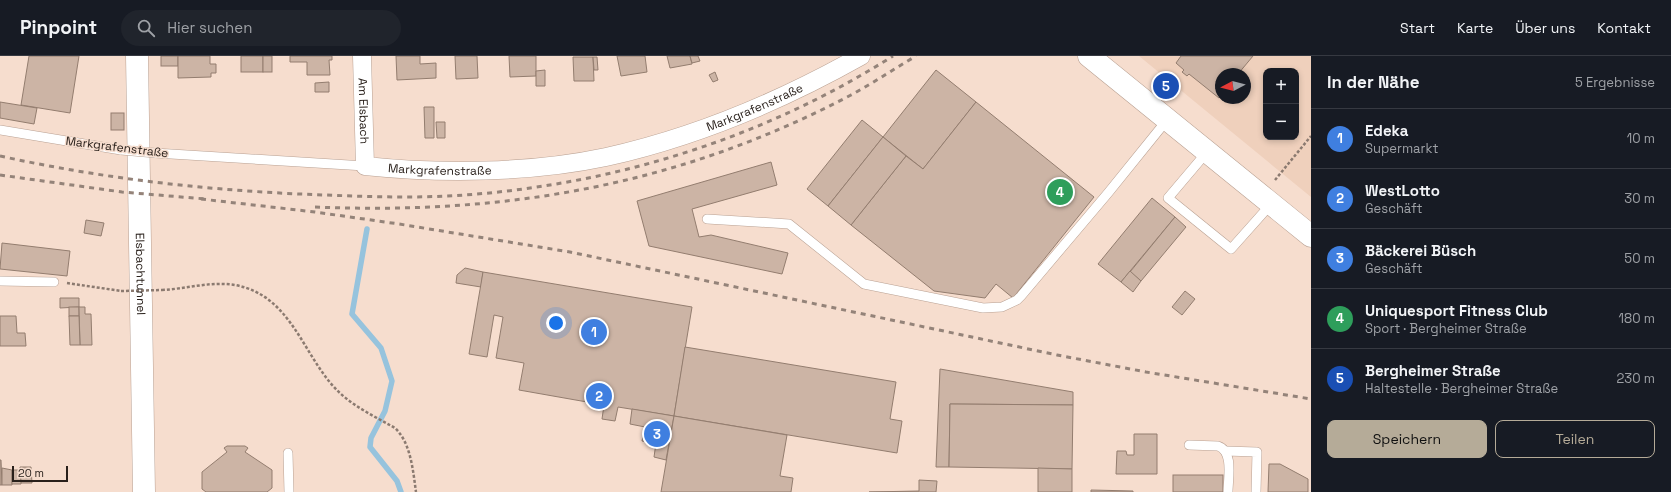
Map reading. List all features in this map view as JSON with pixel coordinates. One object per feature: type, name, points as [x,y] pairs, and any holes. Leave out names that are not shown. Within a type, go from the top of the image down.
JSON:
[{"type":"main road","name":"Elsbachtunnel","points":[[137,56],[144,492]]},
{"type":"main road","points":[[1089,56],[1311,236]]},
{"type":"street","name":"Am Elsbach","points":[[362,56],[365,166]]},
{"type":"street","name":"Markgrafenstraße","points":[[365,166],[435,171],[470,171],[537,166],[605,157],[658,144],[753,110],[810,83],[861,56]]},
{"type":"lane","points":[[707,218],[789,224],[864,284],[976,307],[1002,307],[1021,296],[1108,194],[1167,120]]},
{"type":"lane","name":"Markgrafenstraße","points":[[0,130],[121,150],[365,166]]},
{"type":"lane","points":[[1207,152],[1168,198],[1231,250],[1266,200]]},
{"type":"lane","points":[[0,282],[54,282]]},
{"type":"lane","points":[[1189,445],[1218,446],[1225,451],[1228,458],[1228,492]]},
{"type":"lane","points":[[1225,451],[1257,452],[1256,492]]},
{"type":"lane","points":[[288,453],[289,492]]},
{"type":"path","points":[[1266,200],[1311,136]]},
{"type":"path","points":[[54,282],[121,291],[162,290],[223,285],[244,287],[260,294],[274,304],[288,319],[334,386],[346,398],[395,428],[404,438],[416,492]]},
{"type":"shaded area","points":[[1139,56],[1311,56],[1311,197]]},
{"type":"building","points":[[29,56],[79,56],[70,113],[21,105]]},
{"type":"building","points":[[161,56],[178,56],[178,66],[161,66]]},
{"type":"building","points":[[178,56],[210,56],[210,64],[216,64],[216,73],[211,73],[211,77],[178,78]]},
{"type":"building","points":[[241,56],[263,56],[263,72],[241,72]]},
{"type":"building","points":[[263,56],[272,56],[272,72],[263,72]]},
{"type":"building","points":[[290,56],[332,56],[332,60],[329,60],[330,75],[307,75],[307,62],[290,62]]},
{"type":"building","points":[[396,56],[420,56],[420,64],[436,63],[436,78],[397,80]]},
{"type":"building","points":[[455,56],[477,56],[478,78],[456,79]]},
{"type":"building","points":[[509,56],[536,56],[536,76],[510,77]]},
{"type":"building","points":[[617,56],[645,56],[647,72],[621,76]]},
{"type":"building","points":[[667,56],[690,56],[692,64],[670,68]]},
{"type":"building","points":[[690,56],[698,56],[700,61],[692,63]]},
{"type":"building","points":[[1181,56],[1253,56],[1243,68],[1215,68],[1215,95],[1189,74],[1187,76],[1182,72],[1184,70],[1176,63]]},
{"type":"building","points":[[573,57],[593,57],[594,81],[574,81]]},
{"type":"building","points":[[593,57],[597,57],[598,70],[594,70]]},
{"type":"building","points":[[545,70],[545,86],[536,86],[536,71]]},
{"type":"building","points":[[936,70],[976,102],[923,169],[883,137]]},
{"type":"building","points":[[715,72],[718,80],[713,82],[709,75]]},
{"type":"building","points":[[329,82],[329,92],[315,92],[315,83]]},
{"type":"building","points":[[0,102],[37,108],[34,124],[0,118]]},
{"type":"building","points":[[976,102],[1094,197],[1013,298],[996,284],[985,298],[934,291],[851,225],[906,156],[923,169]]},
{"type":"building","points":[[424,107],[434,107],[434,138],[425,138]]},
{"type":"building","points":[[111,113],[124,113],[124,130],[111,130]]},
{"type":"building","points":[[862,120],[883,137],[828,206],[807,189]]},
{"type":"building","points":[[436,122],[445,122],[445,138],[437,138]]},
{"type":"building","points":[[883,137],[906,156],[851,225],[828,206]]},
{"type":"building","points":[[771,162],[777,185],[692,209],[699,237],[711,235],[788,253],[782,274],[649,246],[637,201]]},
{"type":"building","points":[[1152,198],[1175,217],[1121,282],[1098,264]]},
{"type":"building","points":[[1175,217],[1186,227],[1141,281],[1130,272]]},
{"type":"building","points":[[86,220],[104,223],[101,236],[84,233]]},
{"type":"building","points":[[2,243],[70,251],[67,276],[0,269]]},
{"type":"building","points":[[465,268],[483,272],[481,287],[456,283],[457,275]]},
{"type":"building","points":[[1130,271],[1141,281],[1133,292],[1121,282]]},
{"type":"building","points":[[483,272],[692,307],[674,416],[618,407],[615,421],[602,419],[604,405],[519,390],[524,363],[496,358],[503,317],[494,315],[487,357],[469,354]]},
{"type":"building","points":[[1185,291],[1195,299],[1182,315],[1172,307]]},
{"type":"building","points":[[60,298],[79,298],[79,307],[60,308]]},
{"type":"building","points":[[69,307],[79,307],[79,316],[69,316]]},
{"type":"building","points":[[79,307],[85,307],[85,314],[91,314],[92,345],[80,345]]},
{"type":"building","points":[[0,316],[16,316],[17,333],[25,333],[26,346],[0,346]]},
{"type":"building","points":[[69,316],[79,316],[80,345],[70,345]]},
{"type":"building","points":[[685,347],[896,382],[890,419],[902,421],[897,453],[674,416]]},
{"type":"building","points":[[940,369],[1073,392],[1073,405],[950,404],[949,467],[936,467]]},
{"type":"building","points":[[950,404],[1073,405],[1072,469],[949,467]]},
{"type":"building","points":[[632,409],[674,416],[666,460],[654,457],[656,443],[642,441],[645,427],[630,424]]},
{"type":"building","points":[[674,416],[787,435],[780,476],[793,478],[791,492],[661,492]]},
{"type":"building","points":[[1134,434],[1157,434],[1157,474],[1116,474],[1117,451],[1126,451],[1127,455],[1134,455]]},
{"type":"building","points":[[227,446],[245,446],[248,448],[245,452],[272,470],[272,488],[267,492],[206,492],[202,489],[202,472],[227,452],[224,448]]},
{"type":"building","points":[[1,460],[2,485],[0,485]]},
{"type":"building","points":[[1269,464],[1280,464],[1308,479],[1308,492],[1268,492]]},
{"type":"building","points":[[20,467],[31,467],[32,483],[21,483]]},
{"type":"building","points":[[2,468],[12,470],[12,485],[2,485]]},
{"type":"building","points":[[1038,468],[1072,469],[1072,492],[1038,492]]},
{"type":"building","points":[[12,470],[20,470],[21,484],[12,484]]},
{"type":"building","points":[[1173,475],[1223,475],[1223,492],[1173,492]]},
{"type":"building","points":[[919,480],[937,481],[936,492],[869,492],[919,491]]},
{"type":"building","points":[[1091,490],[1133,491],[1133,492],[1091,492]]},
{"type":"waterway","points":[[367,229],[352,314],[381,348],[392,381],[385,411],[371,438],[370,447],[397,481],[401,492]]},
{"type":"railway","points":[[0,156],[75,171],[185,186],[260,192],[424,197],[465,195],[522,189],[578,180],[633,168],[688,152],[741,133],[794,110],[844,85],[893,56]]},
{"type":"railway","points":[[315,207],[386,208],[456,206],[524,199],[591,188],[657,172],[722,152],[787,126],[851,95],[916,56]]},
{"type":"railway","points":[[0,175],[122,192],[206,199]]},
{"type":"railway","points":[[201,199],[315,212],[399,224],[570,252],[1057,355],[1146,372],[1311,399]]},
{"type":"place","name":"Bergheimer Straße","points":[[1166,86]]},
{"type":"place","name":"Uniquesport Fitness Club","points":[[1060,192]]},
{"type":"place","name":"Edeka","points":[[594,332]]},
{"type":"place","name":"WestLotto","points":[[599,396]]},
{"type":"place","name":"Bäckerei Büsch","points":[[657,434]]}]
